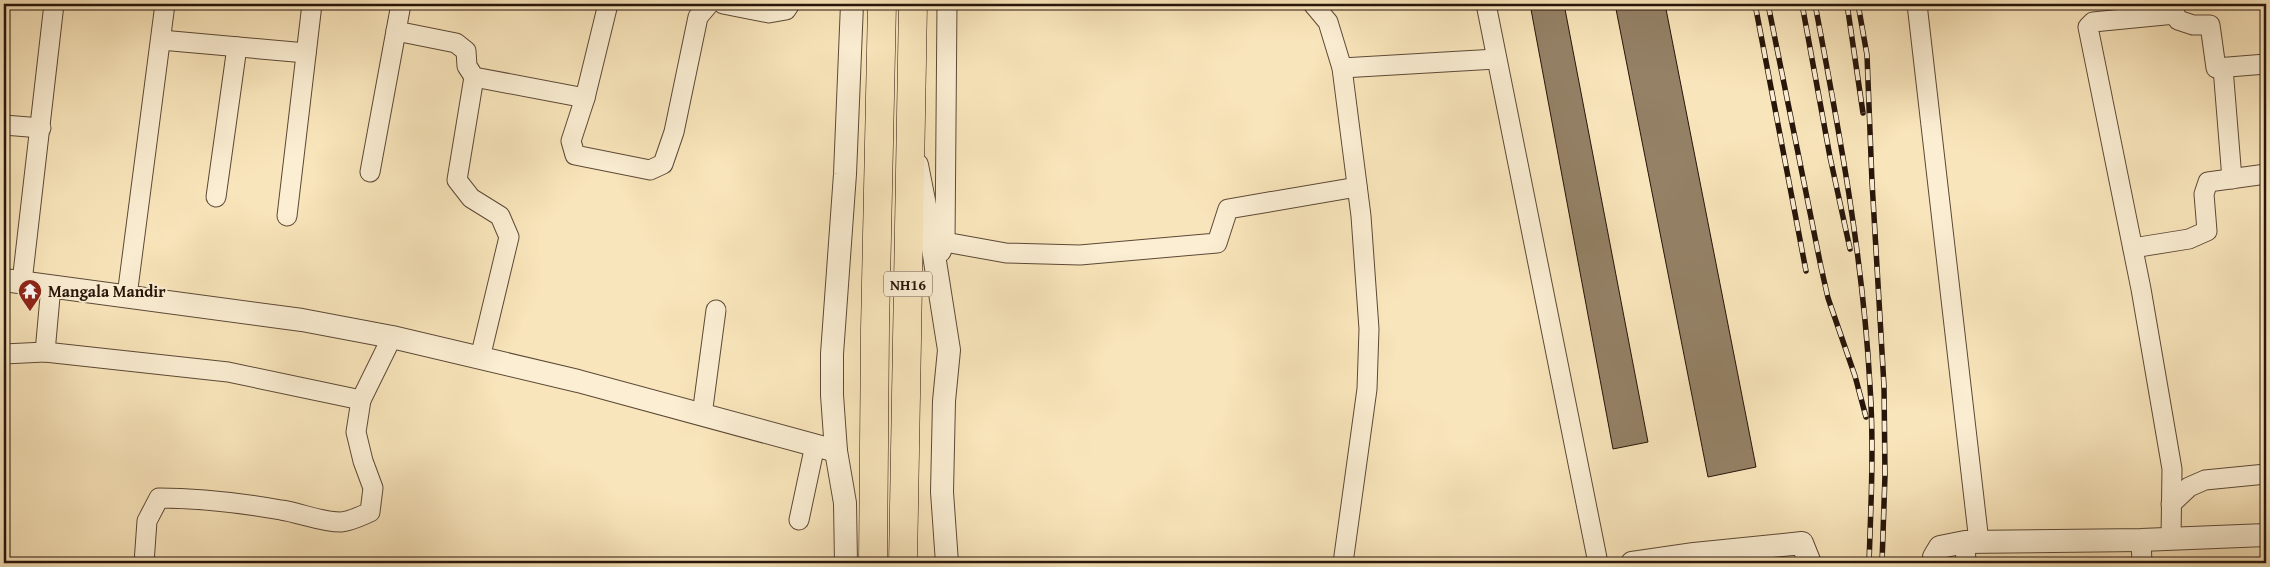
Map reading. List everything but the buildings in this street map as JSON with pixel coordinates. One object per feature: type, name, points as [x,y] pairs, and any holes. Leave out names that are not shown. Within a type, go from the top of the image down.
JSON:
[{"type":"highway","name":"NH16","points":[[873,563],[875,320],[882,4]]},
{"type":"highway","name":"NH16","points":[[903,563],[913,4]]},
{"type":"street","points":[[54,4],[41,128],[13,281],[302,320],[392,336],[836,451]]},
{"type":"street","points":[[126,296],[165,4]]},
{"type":"street","points":[[287,216],[312,4]]},
{"type":"street","points":[[370,172],[401,4]]},
{"type":"street","points":[[608,4],[585,98],[570,141],[576,155],[650,170],[663,164],[674,132],[698,17],[709,4]]},
{"type":"street","points":[[724,4],[769,13],[786,10],[790,4]]},
{"type":"street","points":[[846,563],[844,503],[836,451],[832,395],[832,354],[845,174],[852,4]]},
{"type":"street","points":[[936,267],[945,242],[947,4]]},
{"type":"street","points":[[1313,4],[1328,22],[1342,68],[1358,187],[1369,339],[1366,388],[1343,563]]},
{"type":"street","points":[[1486,4],[1598,563]]},
{"type":"street","points":[[1917,4],[1970,549]]},
{"type":"street","points":[[2172,538],[2172,469],[2133,248],[2088,26],[2093,22],[2175,9],[2178,20],[2193,25],[2210,25],[2216,68],[2266,64]]},
{"type":"street","points":[[396,31],[456,43],[466,51],[467,66],[474,77],[458,180],[471,198],[500,216],[509,237],[480,358]]},
{"type":"street","points":[[161,40],[306,53]]},
{"type":"street","points":[[216,197],[237,47]]},
{"type":"street","points":[[1342,68],[1496,59]]},
{"type":"street","points":[[2223,68],[2232,179]]},
{"type":"street","points":[[474,77],[585,98]]},
{"type":"street","points":[[4,125],[41,128]]},
{"type":"street","points":[[911,132],[949,350],[944,401],[942,492],[947,563]]},
{"type":"street","points":[[2133,248],[2189,240],[2207,230],[2204,194],[2208,182],[2266,174]]},
{"type":"street","points":[[945,242],[1006,253],[1080,255],[1217,244],[1228,209],[1358,187]]},
{"type":"street","points":[[45,352],[51,286]]},
{"type":"street","points":[[702,415],[716,310]]},
{"type":"street","points":[[144,563],[147,521],[159,498],[190,498],[257,506],[310,515],[326,521],[343,522],[370,512],[373,488],[363,461],[356,432],[361,400],[392,336]]},
{"type":"street","points":[[4,354],[45,352],[228,372],[361,400]]},
{"type":"street","points":[[799,520],[815,445]]},
{"type":"street","points":[[2172,504],[2189,488],[2205,480],[2266,474]]},
{"type":"street","points":[[1934,563],[1934,557],[1940,546],[1970,549],[2266,535]]},
{"type":"street","points":[[2141,540],[2142,563]]},
{"type":"street","points":[[1632,563],[1695,558],[1802,543],[1810,563]]},
{"type":"railway","points":[[1755,4],[1806,271]]},
{"type":"railway","points":[[1768,4],[1828,298],[1855,376],[1866,417]]},
{"type":"railway","points":[[1802,4],[1830,157],[1850,249]]},
{"type":"railway","points":[[1815,4],[1849,194],[1867,338],[1872,430],[1869,563]]},
{"type":"railway","points":[[1847,4],[1863,113]]},
{"type":"railway","points":[[1858,4],[1867,55],[1872,182],[1884,386],[1885,475],[1882,563]]},
{"type":"place","name":"Mangala Mandir","points":[[30,312]]}]
